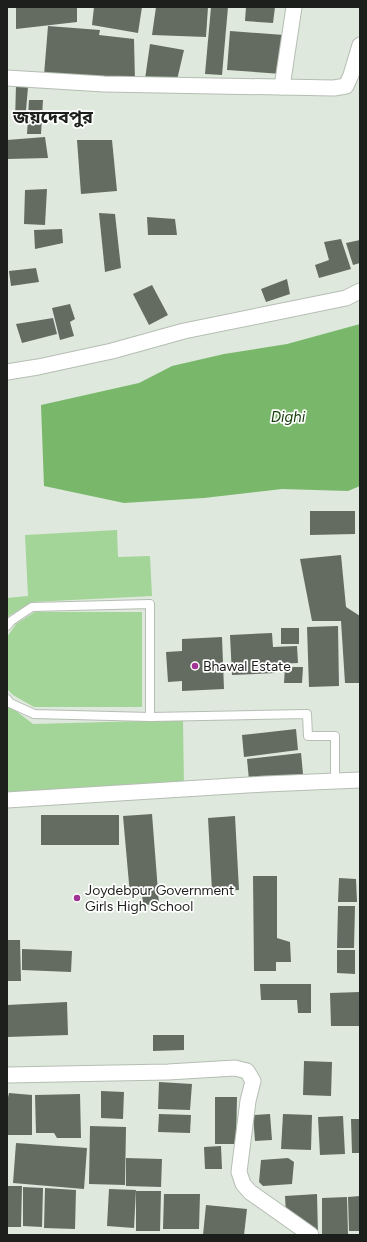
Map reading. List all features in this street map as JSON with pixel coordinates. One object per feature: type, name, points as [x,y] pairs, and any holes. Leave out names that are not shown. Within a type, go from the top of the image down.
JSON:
[{"type":"street","points":[[282,87],[294,7]]},
{"type":"street","points":[[7,78],[104,84],[334,88],[346,86],[360,45]]},
{"type":"street","points":[[7,372],[112,351],[184,331],[346,298],[360,292]]},
{"type":"street","points":[[7,800],[265,784],[360,780]]},
{"type":"street","points":[[7,1075],[168,1072],[235,1068],[247,1071],[253,1081],[248,1101],[239,1172],[241,1178],[250,1192],[311,1235]]},
{"type":"lane","points":[[7,626],[11,621],[32,607],[150,604],[150,717]]},
{"type":"lane","points":[[7,699],[10,703],[34,714],[150,717],[307,714],[308,736],[335,736],[335,781]]},
{"type":"shaded area","points":[[117,530],[118,557],[150,556],[152,596],[32,602],[7,617],[7,598],[28,596],[25,535]]},
{"type":"shaded area","points":[[35,612],[142,612],[142,707],[34,707],[13,695],[7,689],[7,637],[16,624]]},
{"type":"shaded area","points":[[7,704],[33,724],[183,720],[184,787],[7,792]]},
{"type":"water","name":"Dighi","points":[[360,324],[360,486],[348,491],[282,489],[204,498],[124,503],[44,486],[41,405],[139,383],[172,366],[224,354],[287,344]]},
{"type":"building","points":[[16,7],[77,7],[77,22],[16,29]]},
{"type":"building","points":[[94,7],[142,7],[138,33],[92,25]]},
{"type":"building","points":[[156,7],[208,7],[206,37],[152,35]]},
{"type":"building","points":[[211,7],[228,7],[222,75],[205,74]]},
{"type":"building","points":[[246,7],[275,7],[273,23],[245,21]]},
{"type":"building","points":[[48,26],[100,30],[99,35],[134,39],[135,82],[44,75]]},
{"type":"building","points":[[230,31],[284,35],[282,74],[227,70]]},
{"type":"building","points":[[150,44],[184,50],[177,80],[145,79]]},
{"type":"building","points":[[16,84],[28,87],[25,122],[15,123]]},
{"type":"building","points":[[29,100],[43,100],[41,134],[27,134]]},
{"type":"building","points":[[45,137],[48,158],[7,159],[7,140]]},
{"type":"building","points":[[77,140],[112,140],[117,191],[81,194]]},
{"type":"building","points":[[47,189],[45,225],[24,224],[25,190]]},
{"type":"building","points":[[99,213],[115,214],[121,268],[105,272]]},
{"type":"building","points":[[147,217],[175,219],[177,235],[148,235]]},
{"type":"building","points":[[62,229],[63,243],[35,249],[34,230]]},
{"type":"building","points":[[341,239],[351,269],[319,278],[315,265],[329,260],[324,242]]},
{"type":"building","points":[[360,240],[360,263],[353,265],[346,243]]},
{"type":"building","points":[[36,268],[39,282],[11,286],[9,271]]},
{"type":"building","points":[[287,279],[290,294],[266,302],[261,289]]},
{"type":"building","points":[[152,285],[168,315],[149,325],[133,294]]},
{"type":"building","points":[[70,304],[75,319],[70,322],[74,336],[60,340],[52,308]]},
{"type":"building","points":[[53,318],[57,334],[22,343],[16,324]]},
{"type":"building","points":[[310,511],[355,511],[355,534],[310,535]]},
{"type":"building","points":[[341,555],[346,607],[360,616],[360,683],[345,683],[341,621],[312,621],[300,559]]},
{"type":"building","points":[[338,626],[339,686],[309,687],[307,627]]},
{"type":"building","points":[[281,628],[299,628],[299,644],[281,644]]},
{"type":"building","points":[[272,633],[273,647],[297,646],[298,663],[275,664],[275,673],[232,675],[230,635]]},
{"type":"building","name":"Bhawal Estate","points":[[222,637],[224,689],[182,691],[182,681],[168,682],[166,652],[182,651],[182,639]]},
{"type":"building","points":[[285,667],[303,667],[302,683],[284,683]]},
{"type":"building","points":[[296,729],[298,750],[244,757],[242,735]]},
{"type":"building","points":[[301,753],[303,774],[249,780],[247,759]]},
{"type":"building","points":[[152,814],[159,904],[143,905],[142,894],[130,895],[123,816]]},
{"type":"building","points":[[41,815],[119,815],[119,845],[41,845]]},
{"type":"building","points":[[235,816],[239,890],[212,891],[208,818]]},
{"type":"building","points":[[253,876],[277,876],[277,938],[290,942],[291,962],[276,962],[276,971],[254,971]]},
{"type":"building","points":[[339,878],[356,879],[357,902],[338,902]]},
{"type":"building","points":[[338,906],[355,906],[354,948],[337,948]]},
{"type":"building","points":[[7,940],[20,940],[21,981],[7,981]]},
{"type":"building","points":[[22,949],[72,951],[71,972],[22,970]]},
{"type":"building","points":[[337,950],[355,950],[355,974],[337,973]]},
{"type":"building","points":[[260,984],[311,984],[311,1013],[298,1013],[297,1000],[261,1000]]},
{"type":"building","points":[[360,992],[360,1026],[331,1026],[330,993]]},
{"type":"building","points":[[67,1002],[68,1035],[7,1037],[7,1005]]},
{"type":"building","points":[[153,1035],[184,1035],[184,1050],[153,1051]]},
{"type":"building","points":[[304,1061],[332,1062],[331,1096],[303,1095]]},
{"type":"building","points":[[159,1082],[192,1084],[190,1110],[158,1109]]},
{"type":"building","points":[[101,1091],[124,1092],[123,1119],[101,1118]]},
{"type":"building","points":[[9,1093],[32,1095],[32,1135],[7,1135],[7,1102]]},
{"type":"building","points":[[80,1094],[81,1138],[57,1138],[54,1133],[36,1133],[35,1095]]},
{"type":"building","points":[[215,1097],[237,1097],[236,1144],[215,1144]]},
{"type":"building","points":[[159,1114],[191,1115],[190,1133],[158,1132]]},
{"type":"building","points":[[270,1114],[272,1140],[255,1141],[253,1115]]},
{"type":"building","points":[[283,1114],[312,1115],[311,1150],[281,1149]]},
{"type":"building","points":[[343,1116],[345,1154],[320,1155],[318,1117]]},
{"type":"building","points":[[351,1119],[360,1119],[360,1153],[352,1153]]},
{"type":"building","points":[[90,1126],[126,1127],[125,1185],[89,1184]]},
{"type":"building","points":[[16,1143],[87,1148],[84,1189],[13,1183]]},
{"type":"building","points":[[221,1146],[222,1169],[205,1169],[204,1147]]},
{"type":"building","points":[[126,1158],[162,1159],[161,1187],[126,1186]]},
{"type":"building","points":[[288,1158],[294,1162],[292,1184],[263,1186],[259,1182],[261,1160]]},
{"type":"building","points":[[7,1186],[22,1186],[21,1227],[7,1227]]},
{"type":"building","points":[[23,1187],[43,1188],[42,1227],[23,1226]]},
{"type":"building","points":[[45,1188],[76,1190],[75,1229],[44,1228]]},
{"type":"building","points":[[109,1189],[136,1190],[134,1228],[107,1226]]},
{"type":"building","points":[[136,1191],[161,1191],[160,1231],[136,1231]]},
{"type":"building","points":[[164,1194],[200,1194],[199,1229],[163,1229]]},
{"type":"building","points":[[317,1194],[318,1235],[286,1215],[285,1196]]},
{"type":"building","points":[[360,1196],[360,1231],[349,1231],[348,1197]]},
{"type":"building","points":[[347,1197],[348,1234],[322,1234],[322,1198]]},
{"type":"building","points":[[206,1205],[247,1209],[244,1235],[203,1235]]},
{"type":"place","name":"Bhawal Estate","points":[[195,666]]},
{"type":"place","name":"Joydebpur Government Girls High School","points":[[77,898]]},
{"type":"district","name":"জয়দেবপুর","points":[[53,117]]}]
